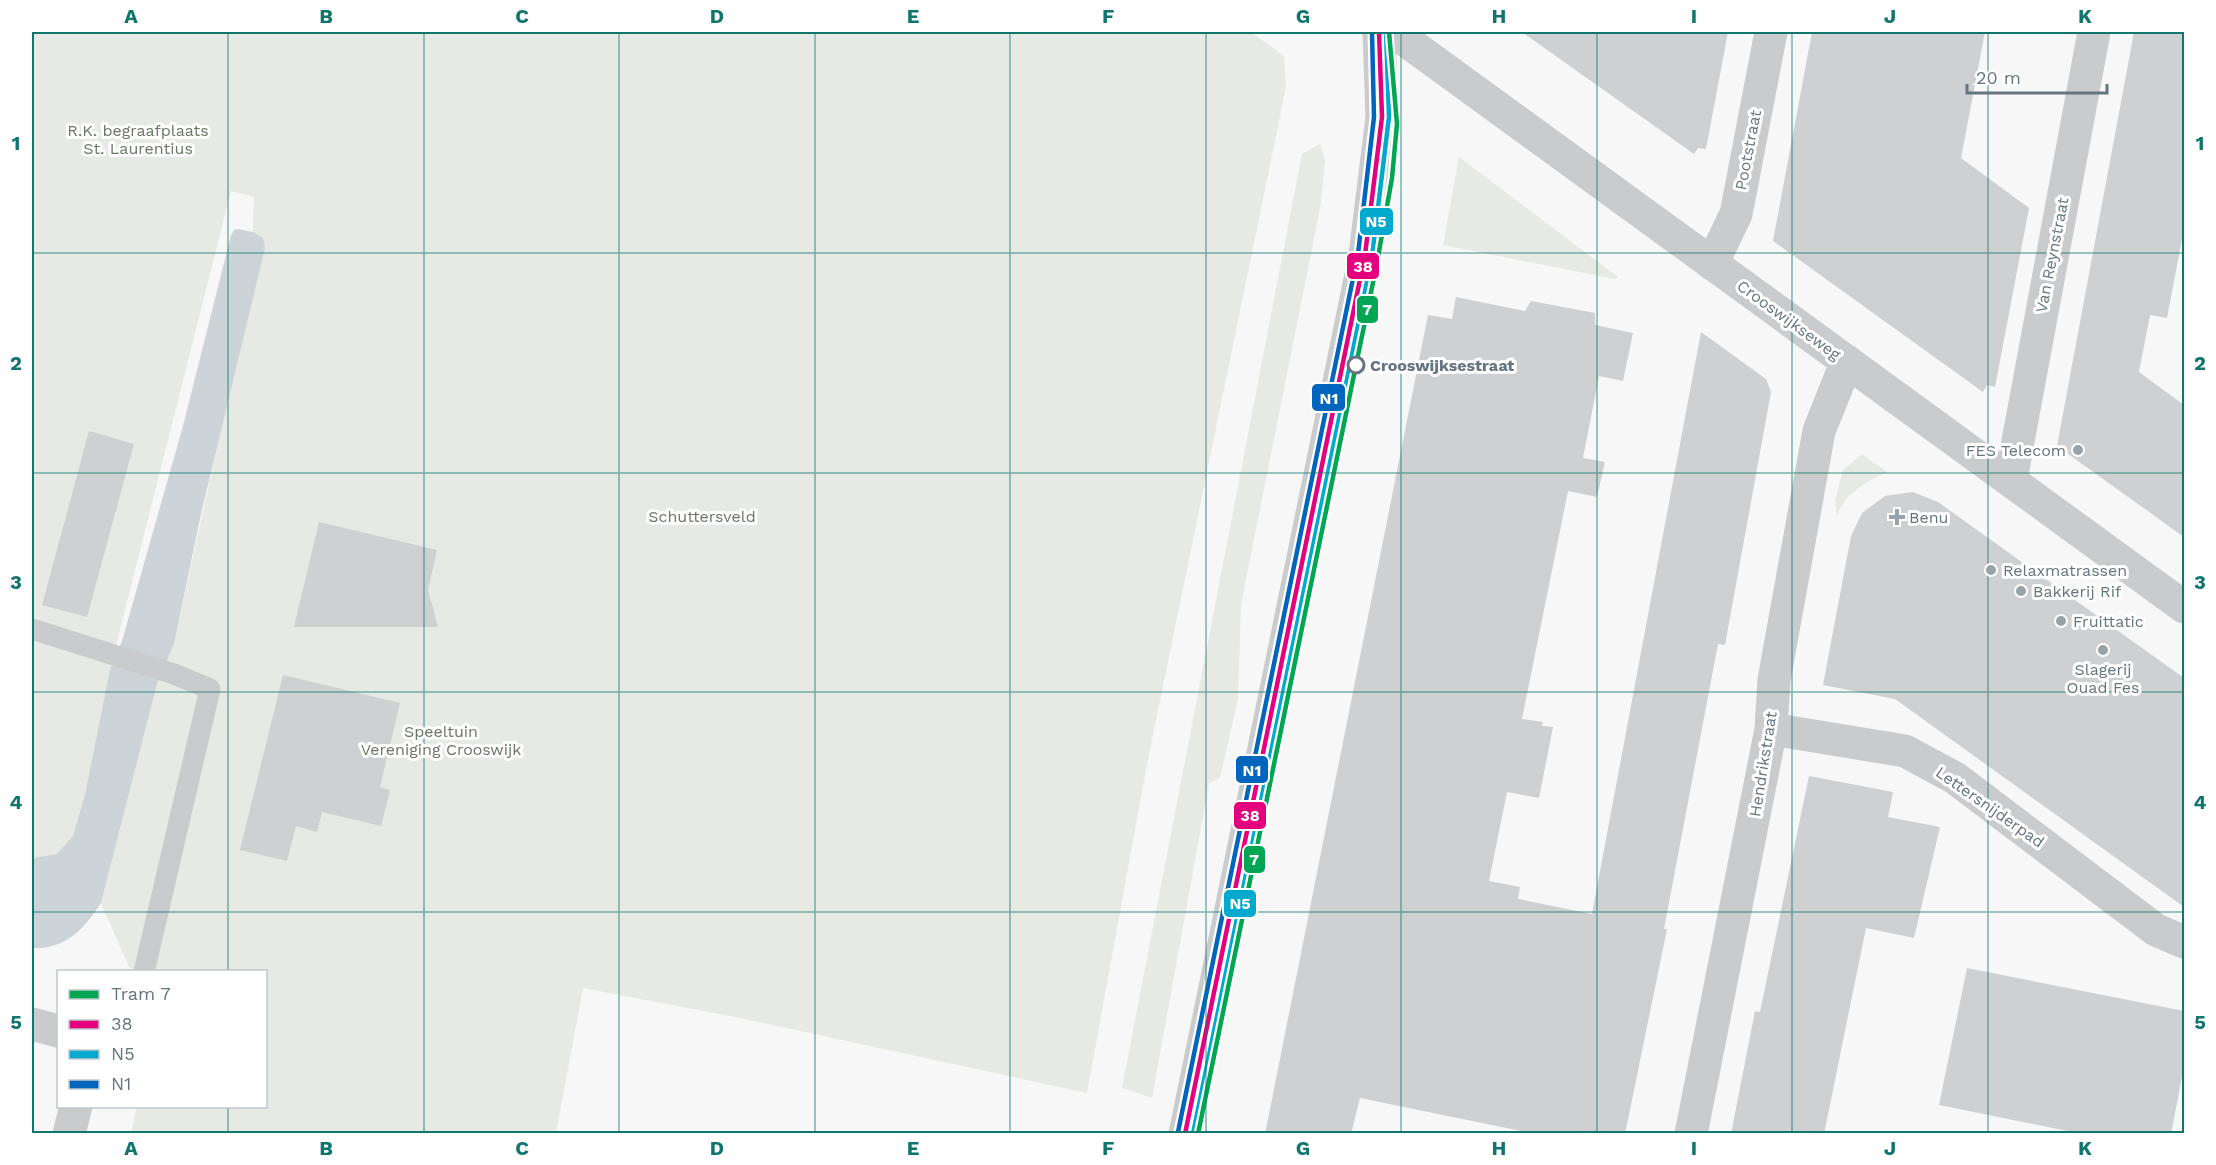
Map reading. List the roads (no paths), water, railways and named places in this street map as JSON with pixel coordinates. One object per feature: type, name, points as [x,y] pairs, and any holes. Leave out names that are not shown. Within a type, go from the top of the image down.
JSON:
[{"type":"street","points":[[1185,1134],[1365,255],[1382,117],[1379,32]]},
{"type":"street","name":"Crooswijkseweg","points":[[1394,32],[2184,607]]},
{"type":"street","name":"Pootstraat","points":[[1712,264],[1736,214],[1771,32]]},
{"type":"street","name":"Van Reynstraat","points":[[2011,479],[2094,32]]},
{"type":"street","name":"Hendrikstraat","points":[[1691,1134],[1772,729],[1774,680],[1820,431],[1847,361]]},
{"type":"street","name":"Lettersnijderpad","points":[[1772,729],[1905,751],[1955,778],[2156,930],[2184,942]]},
{"type":"street","points":[[32,1024],[57,1031]]},
{"type":"street","points":[[69,1134],[76,1108]]},
{"type":"lane","points":[[32,629],[174,674],[210,689],[144,970]]},
{"type":"tram line","name":"7","points":[[1198,1134],[1377,263],[1392,178],[1397,124],[1389,32]]},
{"type":"place","name":"Crooswijksestraat","points":[[1356,365]]},
{"type":"place","name":"FES Telecom","points":[[2078,450]]},
{"type":"place","name":"Benu","points":[[1897,517]]},
{"type":"place","name":"Relaxmatrassen","points":[[1991,570]]},
{"type":"place","name":"Bakkerij Rif","points":[[2021,591]]},
{"type":"place","name":"Fruittatic","points":[[2061,621]]},
{"type":"place","name":"Slagerij Ouad Fes","points":[[2103,650]]},
{"type":"park label","name":"R.K. begraafplaats St. Laurentius","points":[[138,139]]},
{"type":"park label","name":"Schuttersveld","points":[[702,516]]},
{"type":"park label","name":"Speeltuin Vereniging Crooswijk","points":[[441,740]]}]
